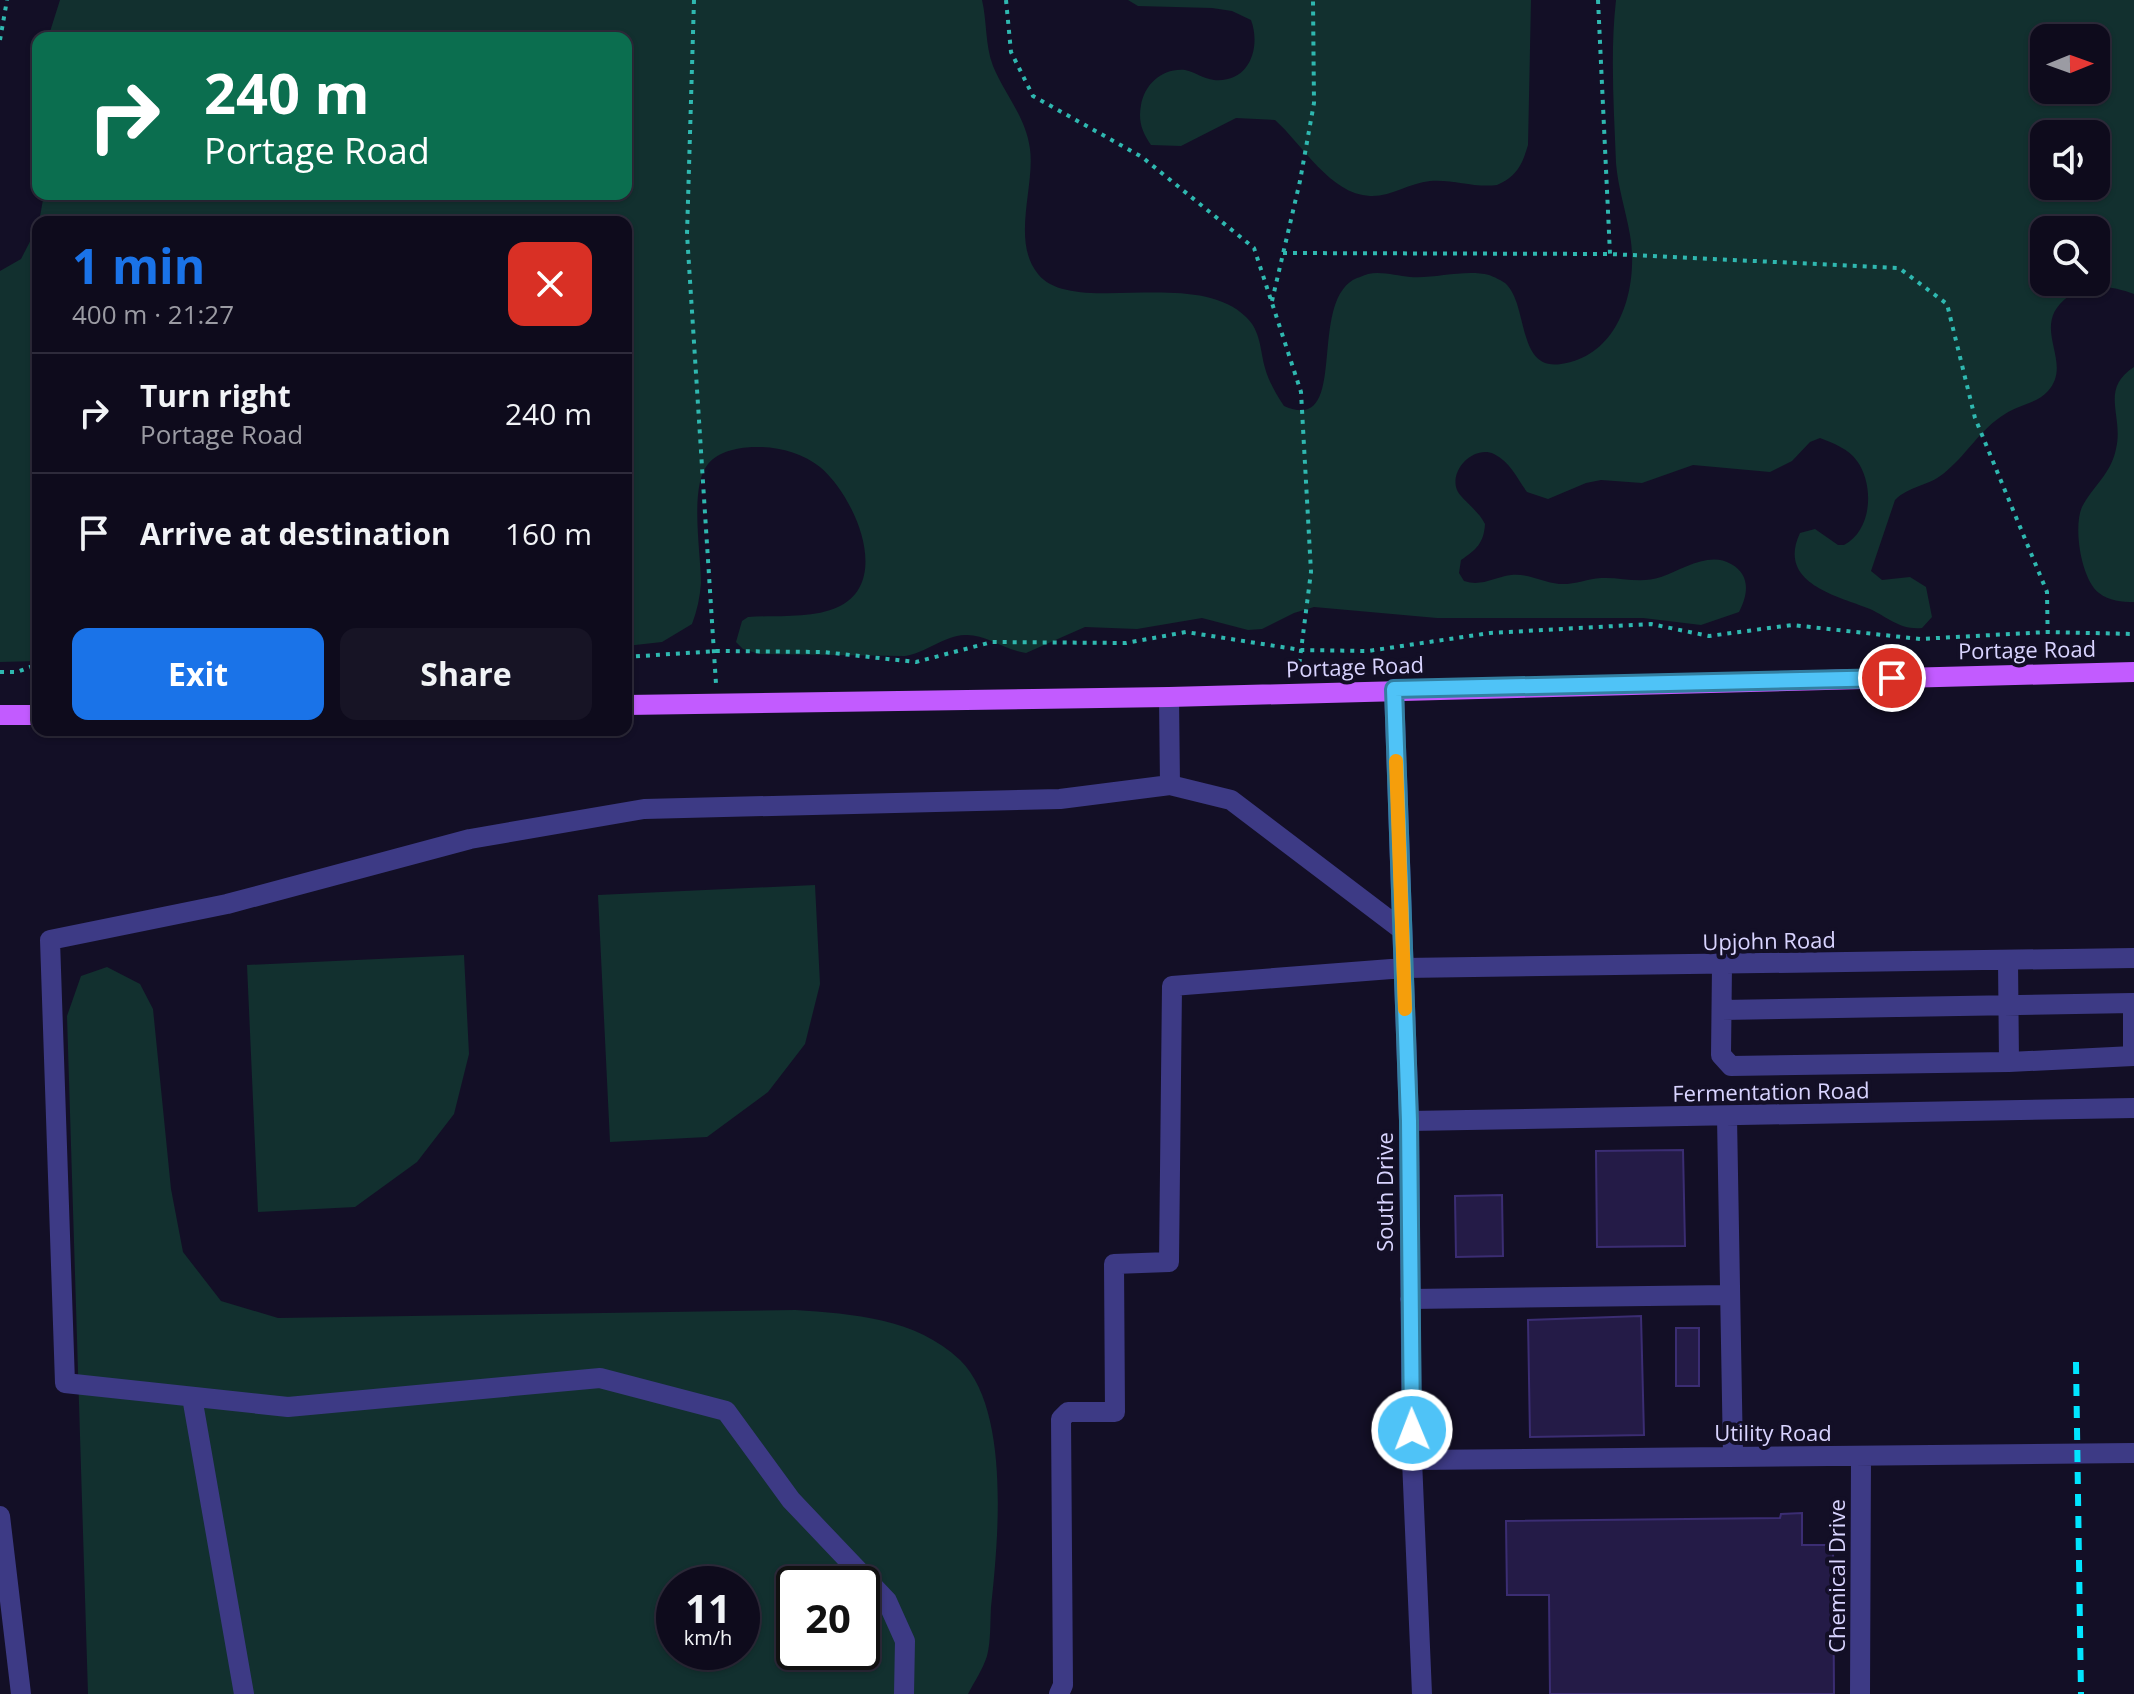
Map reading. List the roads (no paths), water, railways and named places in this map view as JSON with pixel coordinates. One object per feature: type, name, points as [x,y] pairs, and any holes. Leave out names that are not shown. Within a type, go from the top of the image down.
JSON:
[{"type":"main road","name":"Portage Road","points":[[632,705],[1169,697],[2134,672]]},
{"type":"main road","points":[[0,715],[32,715]]},
{"type":"street","name":"South Drive","points":[[1394,689],[1409,1121],[1412,1460],[1422,1694]]},
{"type":"street","points":[[1169,697],[1170,785]]},
{"type":"street","points":[[904,1694],[905,1641],[887,1601],[791,1500],[726,1411],[600,1378],[288,1407],[65,1383],[50,940],[227,904],[470,839],[644,809],[1060,799],[1170,785],[1231,800],[1401,929]]},
{"type":"street","name":"Upjohn Road","points":[[1059,1694],[1063,1685],[1061,1419],[1068,1412],[1115,1412],[1114,1264],[1169,1262],[1172,986],[1404,968],[2134,958]]},
{"type":"street","points":[[2008,961],[2009,1062]]},
{"type":"street","points":[[1722,966],[1721,1055],[1731,1066],[2009,1062],[2133,1056],[2133,1003],[1722,1010]]},
{"type":"street","name":"Fermentation Road","points":[[1409,1121],[2134,1108]]},
{"type":"street","points":[[1727,1117],[1733,1456]]},
{"type":"street","points":[[1410,1299],[1730,1295]]},
{"type":"street","points":[[192,1397],[244,1694]]},
{"type":"street","name":"Utility Road","points":[[1412,1460],[2134,1453]]},
{"type":"street","name":"Chemical Drive","points":[[1860,1694],[1861,1458]]},
{"type":"street","points":[[0,1516],[21,1694]]},
{"type":"railway","points":[[2076,1362],[2081,1694]]}]
